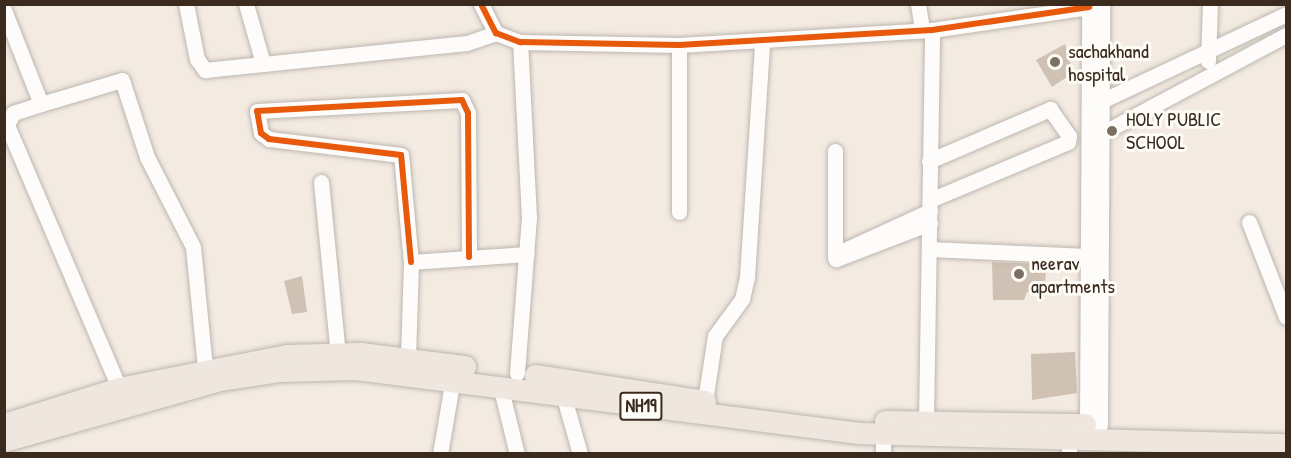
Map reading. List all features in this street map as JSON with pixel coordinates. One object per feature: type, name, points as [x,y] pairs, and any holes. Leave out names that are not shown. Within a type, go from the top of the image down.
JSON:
[{"type":"highway","name":"NH19","points":[[4,424],[119,388],[205,368],[287,355],[338,354],[408,358],[508,379],[563,394],[883,444],[1069,446],[1287,444]]},
{"type":"highway","name":"NH19","points":[[4,441],[207,383],[280,371],[356,369],[453,378],[508,379],[705,401],[790,414],[926,422],[1094,424],[1287,431]]},
{"type":"street","points":[[186,4],[197,59],[205,70],[262,60],[467,43],[496,33],[520,42],[762,44],[927,29],[1094,5],[1096,104],[1088,256],[1094,424]]},
{"type":"street","points":[[246,4],[262,60]]},
{"type":"street","points":[[481,4],[496,33]]},
{"type":"street","points":[[918,4],[927,29],[930,211],[926,422]]},
{"type":"street","points":[[1207,76],[1210,4]]},
{"type":"street","points":[[4,10],[41,104]]},
{"type":"street","points":[[1096,104],[1208,54],[1287,14]]},
{"type":"street","points":[[1094,137],[1287,35]]},
{"type":"street","points":[[517,453],[508,379],[527,254],[520,42]]},
{"type":"street","points":[[705,401],[715,336],[742,299],[747,277],[762,44]]},
{"type":"street","points":[[679,45],[680,212]]},
{"type":"street","points":[[119,388],[6,118],[41,104],[122,80],[147,157],[193,247],[205,368]]},
{"type":"street","points":[[408,358],[411,262],[400,155],[269,139],[261,133],[257,111],[462,100],[468,113],[469,257]]},
{"type":"street","points":[[835,151],[836,258],[1068,142],[1069,136],[1050,109],[929,161]]},
{"type":"street","points":[[1094,137],[1094,424]]},
{"type":"street","points":[[321,182],[338,354]]},
{"type":"street","points":[[1249,222],[1287,317]]},
{"type":"street","points":[[929,249],[1088,256]]},
{"type":"street","points":[[411,262],[527,254]]},
{"type":"street","points":[[440,453],[453,378]]},
{"type":"street","points":[[563,394],[580,453]]},
{"type":"building","name":"sachakhand hospital","points":[[1065,44],[1073,73],[1052,87],[1036,60]]},
{"type":"building","name":"neerav apartments","points":[[992,262],[1046,264],[1045,295],[1027,292],[1024,300],[993,300]]},
{"type":"building","points":[[302,276],[307,312],[292,314],[284,281]]},
{"type":"building","points":[[1075,352],[1077,393],[1032,400],[1031,354]]},
{"type":"cycle path","points":[[481,4],[496,33],[520,42],[679,45],[932,30],[1089,7]]},
{"type":"cycle path","points":[[411,262],[401,155],[269,139],[261,133],[257,111],[462,100],[468,113],[469,257]]},
{"type":"place","name":"sachakhand hospital","points":[[1055,62]]},
{"type":"place","name":"HOLY PUBLIC SCHOOL","points":[[1112,131]]},
{"type":"place","name":"neerav apartments","points":[[1019,274]]}]
